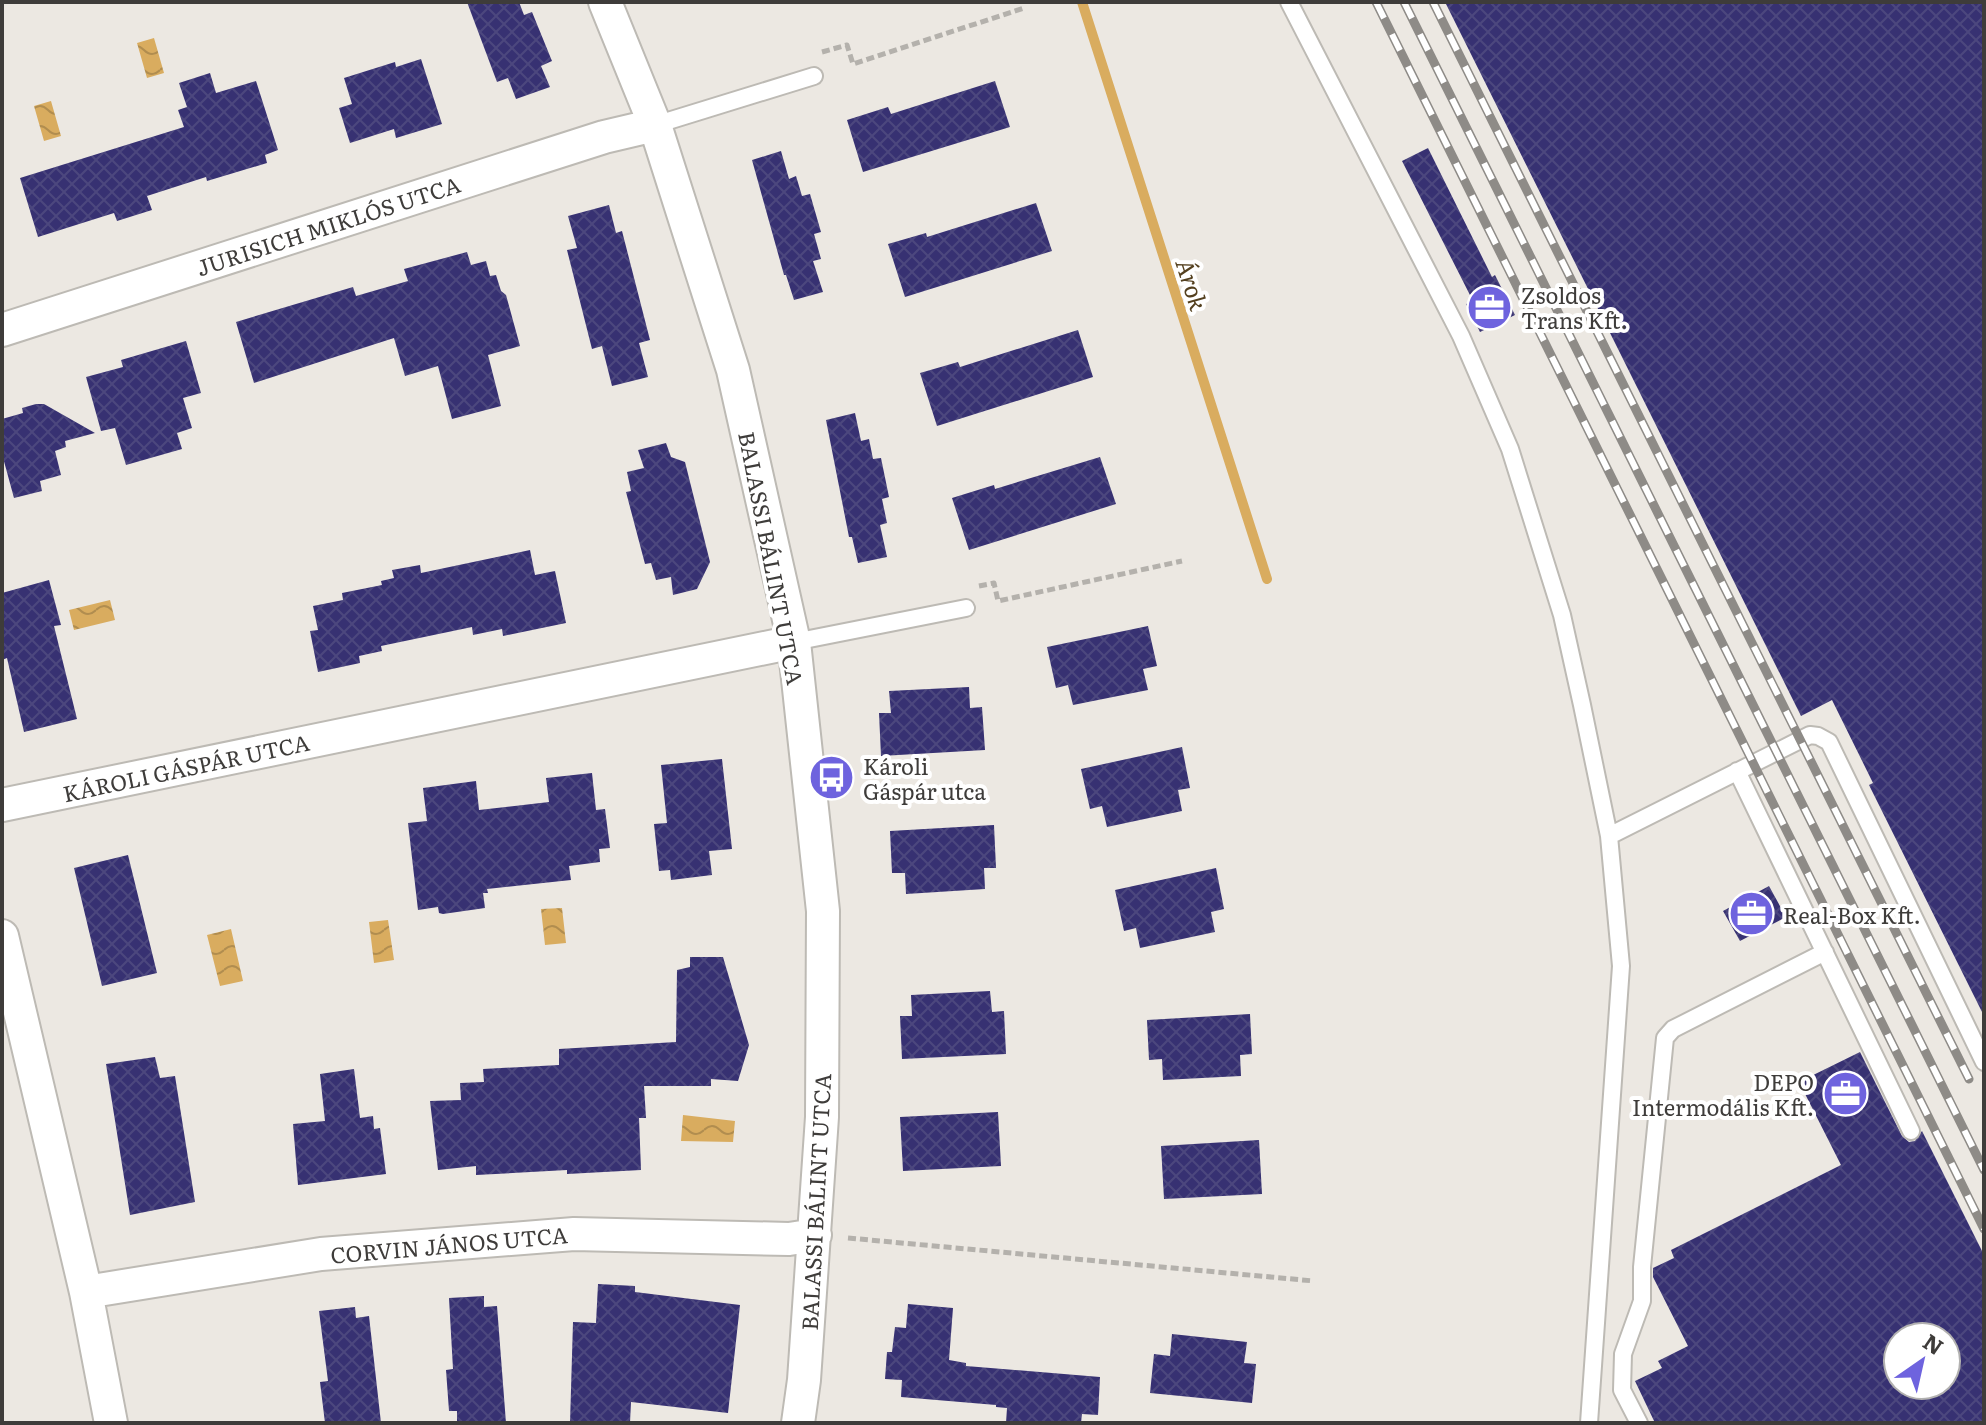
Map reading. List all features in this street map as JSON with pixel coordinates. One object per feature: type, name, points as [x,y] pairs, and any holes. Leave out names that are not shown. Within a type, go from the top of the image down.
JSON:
[{"type":"street","name":"BALASSI BÁLINT UTCA","points":[[605,2],[655,125],[733,370],[794,642],[823,911],[822,1117],[804,1380],[798,1423]]},
{"type":"street","name":"JURISICH MIKLÓS UTCA","points":[[2,330],[604,137],[655,125]]},
{"type":"street","name":"KÁROLI GÁSPÁR UTCA","points":[[2,805],[794,642]]},
{"type":"street","points":[[2,936],[86,1292],[111,1423]]},
{"type":"street","name":"CORVIN JÁNOS UTCA","points":[[86,1292],[321,1254],[558,1235],[789,1239],[815,1235]]},
{"type":"lane","points":[[1289,2],[1461,336],[1510,449],[1562,615],[1609,836],[1621,966],[1589,1423]]},
{"type":"lane","points":[[655,125],[814,76]]},
{"type":"lane","points":[[794,642],[966,608]]},
{"type":"lane","points":[[1609,836],[1810,735],[1829,742],[1984,1062]]},
{"type":"lane","points":[[1737,771],[1911,1131]]},
{"type":"lane","points":[[1639,1423],[1622,1390],[1623,1354],[1642,1301],[1642,1267],[1665,1038],[1673,1029],[1825,952]]},
{"type":"path","points":[[808,57],[847,45],[853,64],[1024,8]]},
{"type":"path","points":[[998,601],[1182,561]]},
{"type":"path","points":[[815,1235],[1314,1281]]},
{"type":"water","points":[[154,38],[164,73],[147,78],[137,43]]},
{"type":"water","points":[[51,101],[61,136],[44,141],[34,106]]},
{"type":"water","points":[[110,600],[115,620],[74,630],[69,610]]},
{"type":"water","points":[[562,908],[566,943],[545,945],[541,909]]},
{"type":"water","points":[[388,920],[394,960],[374,963],[369,922]]},
{"type":"water","points":[[231,929],[243,981],[220,986],[207,935]]},
{"type":"water","points":[[683,1115],[735,1121],[733,1142],[681,1141]]},
{"type":"building","points":[[467,2],[519,2],[524,15],[532,12],[552,61],[541,66],[550,87],[516,99],[508,78],[497,82]]},
{"type":"building","points":[[1445,2],[1984,2],[1984,1016],[1869,785],[1873,783],[1832,700],[1801,716]]},
{"type":"building","points":[[421,59],[442,124],[396,138],[394,129],[350,143],[339,108],[352,104],[344,78],[395,62],[396,67]]},
{"type":"building","points":[[210,73],[216,93],[256,81],[278,150],[265,155],[267,163],[207,181],[206,177],[147,196],[152,210],[117,221],[114,213],[38,237],[20,178],[184,127],[178,110],[187,107],[179,83]]},
{"type":"building","points":[[995,81],[1010,127],[863,172],[847,120],[888,107],[891,114]]},
{"type":"building","points":[[1428,148],[1492,277],[1495,275],[1515,315],[1480,332],[1466,304],[1473,301],[1402,161]]},
{"type":"building","points":[[781,151],[789,179],[796,176],[802,196],[810,194],[821,232],[814,234],[821,259],[813,261],[823,292],[794,300],[752,160]]},
{"type":"building","points":[[1036,203],[1052,251],[905,297],[888,244],[926,233],[927,237]]},
{"type":"building","points":[[609,205],[616,233],[622,231],[650,340],[639,343],[648,377],[612,386],[602,346],[592,349],[567,250],[577,248],[568,216]]},
{"type":"building","points":[[467,252],[471,265],[486,261],[490,276],[496,275],[501,291],[506,295],[520,346],[488,355],[501,406],[452,419],[438,366],[405,376],[394,338],[254,383],[236,322],[353,287],[356,296],[408,281],[404,269]]},
{"type":"building","points":[[1078,330],[1093,377],[937,426],[920,373],[958,362],[960,367]]},
{"type":"building","points":[[186,341],[201,393],[183,398],[192,428],[177,433],[182,449],[126,465],[115,428],[101,431],[86,377],[123,367],[121,360]]},
{"type":"building","points":[[44,404],[95,433],[65,441],[66,447],[55,451],[61,475],[40,481],[42,491],[14,498],[2,454],[2,419],[23,413],[22,408]]},
{"type":"building","points":[[855,413],[861,441],[869,439],[873,459],[881,458],[889,497],[882,499],[887,523],[880,525],[887,557],[858,563],[852,537],[849,537],[826,420]]},
{"type":"building","points":[[666,443],[671,457],[685,462],[710,562],[697,589],[673,595],[671,577],[656,580],[651,563],[645,564],[626,492],[631,491],[627,472],[644,468],[638,450]]},
{"type":"building","points":[[1100,457],[1116,504],[969,550],[952,498],[994,485],[995,489]]},
{"type":"building","points":[[530,550],[535,575],[555,571],[566,623],[503,636],[502,629],[473,635],[472,627],[381,646],[382,651],[359,656],[360,663],[318,672],[310,631],[318,630],[313,606],[343,600],[342,593],[382,585],[381,581],[394,578],[392,570],[420,565],[421,573]]},
{"type":"building","points":[[49,580],[61,625],[54,626],[77,719],[24,732],[7,658],[2,660],[2,593]]},
{"type":"building","points":[[1148,626],[1157,666],[1143,669],[1148,690],[1073,705],[1068,685],[1056,688],[1047,647]]},
{"type":"building","points":[[969,687],[970,708],[982,707],[985,750],[881,756],[879,713],[891,713],[889,691]]},
{"type":"building","points":[[1182,747],[1190,788],[1178,790],[1182,811],[1107,827],[1102,806],[1090,809],[1081,769]]},
{"type":"building","points":[[722,759],[732,849],[709,851],[712,875],[671,880],[670,870],[659,871],[654,824],[667,823],[661,765]]},
{"type":"building","points":[[592,773],[596,810],[605,809],[610,848],[599,849],[600,862],[569,866],[571,880],[487,889],[488,893],[483,893],[485,908],[443,914],[439,913],[438,907],[418,910],[408,823],[427,821],[423,788],[476,781],[479,810],[549,802],[546,778]]},
{"type":"building","points":[[994,825],[996,868],[984,868],[985,889],[906,894],[905,873],[892,873],[890,831]]},
{"type":"building","points":[[128,855],[157,973],[102,986],[74,868]]},
{"type":"building","points":[[1216,868],[1224,909],[1211,912],[1215,932],[1140,948],[1136,928],[1124,931],[1115,890]]},
{"type":"building","points":[[1769,886],[1786,917],[1740,941],[1723,911]]},
{"type":"building","points":[[690,957],[723,957],[749,1045],[738,1081],[711,1079],[711,1086],[644,1086],[646,1118],[639,1118],[641,1170],[476,1175],[476,1166],[438,1170],[430,1101],[461,1100],[460,1083],[484,1082],[483,1069],[559,1065],[559,1049],[676,1042],[677,970],[690,967]]},
{"type":"building","points":[[990,991],[992,1012],[1004,1011],[1006,1054],[902,1059],[900,1016],[912,1016],[911,995]]},
{"type":"building","points":[[1250,1014],[1252,1054],[1240,1055],[1241,1076],[1163,1080],[1162,1059],[1149,1060],[1147,1020]]},
{"type":"building","points":[[1860,1052],[1902,1136],[1909,1142],[1915,1141],[1922,1131],[1984,1255],[1984,1423],[1655,1423],[1635,1381],[1662,1368],[1658,1361],[1688,1346],[1653,1277],[1653,1268],[1674,1258],[1671,1250],[1841,1165],[1799,1082]]},
{"type":"building","points":[[155,1057],[160,1078],[175,1076],[195,1202],[130,1215],[106,1064]]},
{"type":"building","points":[[354,1069],[360,1118],[373,1116],[374,1129],[380,1128],[386,1174],[298,1185],[293,1124],[325,1121],[320,1074]]},
{"type":"building","points":[[998,1112],[1001,1166],[903,1171],[900,1117]]},
{"type":"building","points":[[1259,1140],[1262,1194],[1164,1199],[1161,1146]]},
{"type":"building","points":[[598,1284],[635,1286],[635,1292],[740,1305],[728,1413],[631,1402],[630,1423],[570,1423],[573,1322],[596,1323]]},
{"type":"building","points":[[484,1296],[484,1307],[497,1306],[506,1423],[457,1423],[457,1411],[449,1411],[446,1370],[453,1369],[449,1298]]},
{"type":"building","points":[[908,1304],[953,1308],[949,1360],[966,1363],[966,1366],[1100,1377],[1098,1415],[1082,1414],[1081,1423],[1006,1423],[1007,1408],[996,1405],[901,1397],[902,1380],[885,1379],[887,1352],[892,1352],[895,1327],[906,1328]]},
{"type":"building","points":[[355,1307],[356,1318],[369,1316],[381,1423],[325,1423],[320,1382],[328,1381],[319,1311]]},
{"type":"building","points":[[1172,1334],[1247,1342],[1244,1363],[1256,1364],[1252,1403],[1150,1393],[1154,1354],[1170,1356]]},
{"type":"waterway","name":"Árok","points":[[1082,2],[1267,579]]},
{"type":"railway","points":[[1376,2],[1984,1229]]},
{"type":"railway","points":[[1404,2],[1984,1170]]},
{"type":"railway","points":[[1433,2],[1969,1079]]},
{"type":"place","name":"Zsoldos Trans Kft.","points":[[1490,307]]},
{"type":"place","name":"Károli Gáspár utca","points":[[832,778]]},
{"type":"place","name":"Real-Box Kft.","points":[[1752,914]]},
{"type":"place","name":"DEPO Intermodális Kft.","points":[[1845,1094]]}]
